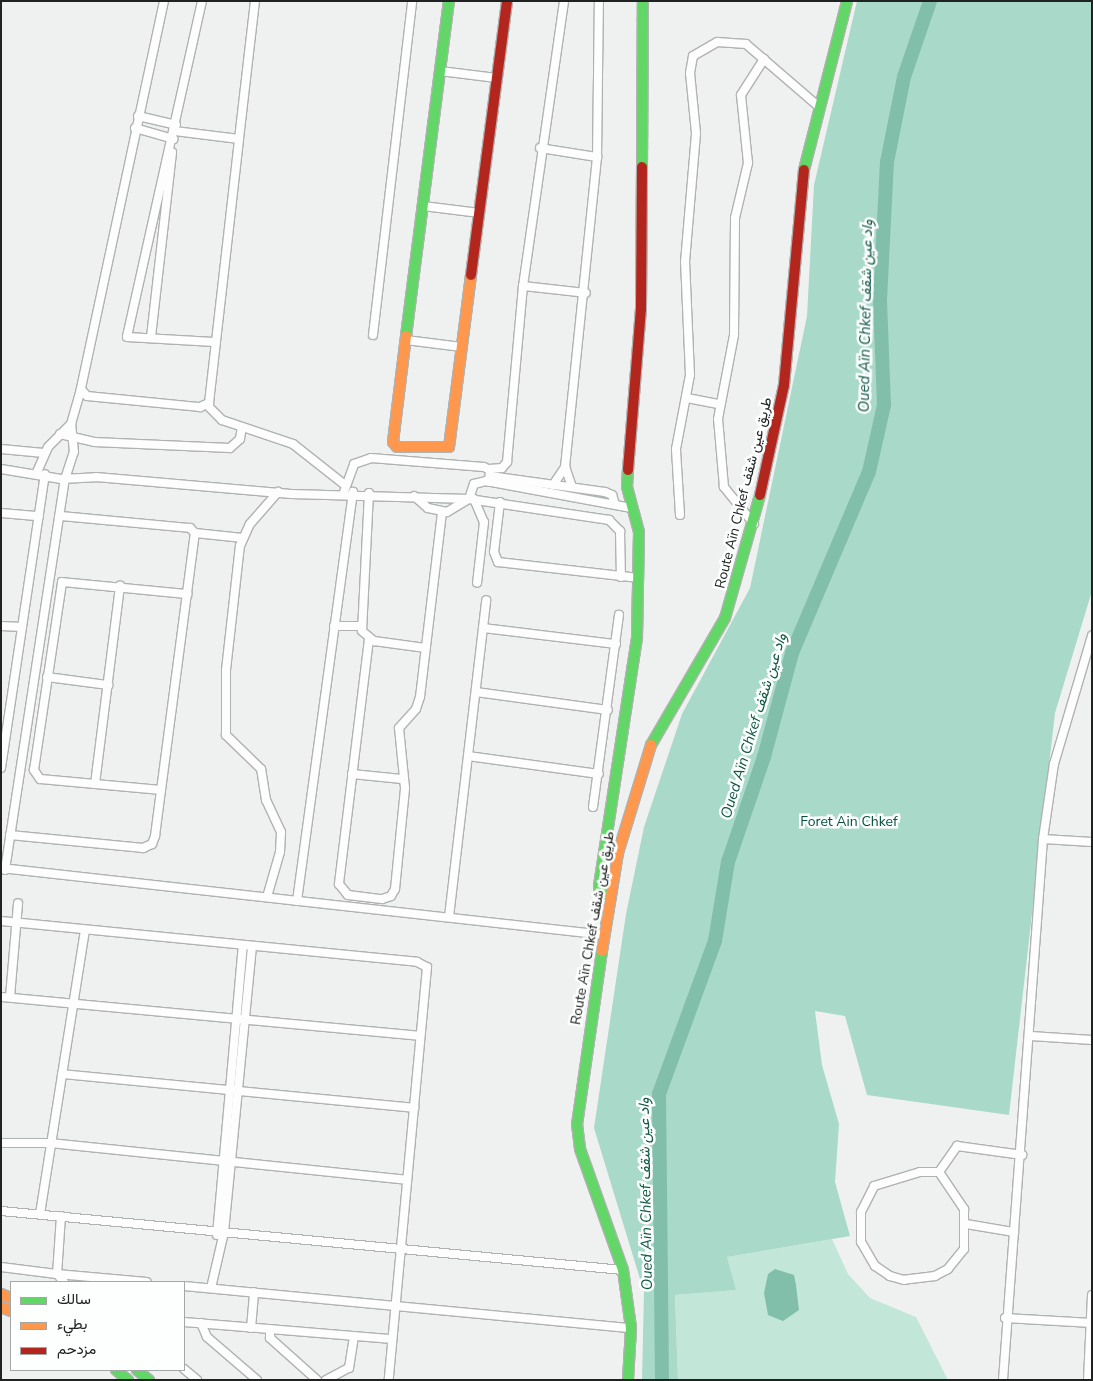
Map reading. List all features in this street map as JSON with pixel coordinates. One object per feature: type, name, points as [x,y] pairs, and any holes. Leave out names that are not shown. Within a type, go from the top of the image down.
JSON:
[{"type":"main road","points":[[449,1],[393,444],[422,449],[449,447],[507,1]]},
{"type":"main road","points":[[611,897],[600,893],[599,886],[632,695],[639,578],[638,532],[628,487],[641,309],[643,1]]},
{"type":"main road","name":"Route Aïn Chkef طريق عين شقف","points":[[628,1380],[631,1328],[623,1270],[588,1178],[577,1124],[611,897],[618,853],[651,744],[721,627],[754,524],[784,385],[801,187],[818,106],[847,1]]},
{"type":"main road","points":[[117,1371],[128,1380]]},
{"type":"main road","points":[[138,1371],[149,1380]]},
{"type":"street","points":[[164,1],[135,128],[81,389],[71,424],[74,439],[65,478],[10,835],[3,869],[605,935]]},
{"type":"street","points":[[202,1],[127,337],[214,342]]},
{"type":"street","points":[[255,1],[208,406],[217,417],[293,444],[347,490]]},
{"type":"street","points":[[373,335],[412,1]]},
{"type":"street","points":[[477,583],[484,522],[471,499],[474,484],[502,468],[507,462],[523,286],[540,148],[564,1]]},
{"type":"street","points":[[572,487],[566,467],[586,293],[597,157],[599,1]]},
{"type":"street","points":[[680,515],[676,449],[687,398],[690,350],[685,262],[696,133],[690,64],[700,48],[717,42],[746,44],[818,106]]},
{"type":"street","points":[[754,524],[724,487],[717,445],[719,404],[735,328],[735,218],[748,162],[741,95],[764,59]]},
{"type":"street","points":[[440,71],[497,78]]},
{"type":"street","points":[[138,116],[174,130]]},
{"type":"street","points":[[135,128],[174,130],[239,139]]},
{"type":"street","points":[[151,337],[174,130]]},
{"type":"street","points":[[540,148],[597,157]]},
{"type":"street","points":[[423,206],[480,213]]},
{"type":"street","points":[[523,286],[586,293]]},
{"type":"street","points":[[406,340],[462,348]]},
{"type":"street","points":[[81,389],[87,396],[208,406]]},
{"type":"street","points":[[687,398],[719,404]]},
{"type":"street","points":[[1,768],[39,516],[44,453],[71,424]]},
{"type":"street","points":[[60,434],[74,439],[230,448],[240,439],[242,427]]},
{"type":"street","points":[[1,449],[44,453]]},
{"type":"street","points":[[421,462],[422,449]]},
{"type":"street","points":[[297,901],[334,626],[347,490],[354,464],[365,459],[421,462],[632,508]]},
{"type":"street","points":[[552,485],[566,467]]},
{"type":"street","points":[[1,469],[41,473],[65,478],[278,492],[347,490],[471,499],[613,521],[620,531],[621,577]]},
{"type":"street","points":[[489,476],[610,493],[615,504]]},
{"type":"street","points":[[267,897],[280,852],[281,832],[266,800],[261,769],[232,745],[226,729],[226,670],[243,538],[278,492]]},
{"type":"street","points":[[369,493],[361,626],[369,639],[338,884],[344,894],[388,898],[394,894],[405,788],[402,779],[399,728],[418,704],[442,512]]},
{"type":"street","points":[[414,496],[428,508],[442,512],[454,510],[471,499]]},
{"type":"street","points":[[500,502],[494,552],[498,562],[639,578]]},
{"type":"street","points":[[1,513],[39,516]]},
{"type":"street","points":[[60,516],[190,528],[195,533],[243,538]]},
{"type":"street","points":[[10,835],[148,847],[154,840],[195,533]]},
{"type":"street","points":[[161,790],[35,776],[47,677],[62,582],[120,586],[187,594]]},
{"type":"street","points":[[96,784],[120,586]]},
{"type":"street","points":[[450,917],[486,600]]},
{"type":"street","points":[[593,807],[608,710],[619,615]]},
{"type":"street","points":[[1,626],[22,628]]},
{"type":"street","points":[[334,626],[361,626]]},
{"type":"street","points":[[484,628],[616,644]]},
{"type":"street","points":[[1003,1380],[1006,1318],[1022,1155],[1031,1036],[1043,839],[1054,764],[1092,636]]},
{"type":"street","points":[[369,639],[426,648]]},
{"type":"street","points":[[47,677],[108,685]]},
{"type":"street","points":[[476,692],[608,710]]},
{"type":"street","points":[[468,756],[599,774]]},
{"type":"street","points":[[352,774],[402,779]]},
{"type":"street","points":[[1043,839],[1092,842]]},
{"type":"street","points":[[363,908],[364,897]]},
{"type":"street","points":[[10,998],[18,903]]},
{"type":"street","points":[[1,921],[424,964],[428,973],[406,1180],[389,1380]]},
{"type":"street","points":[[40,1214],[85,930]]},
{"type":"street","points":[[211,1288],[220,1232],[232,1092],[235,1019],[243,946]]},
{"type":"street","points":[[232,1092],[244,1020],[252,947]]},
{"type":"street","points":[[1,997],[420,1036]]},
{"type":"street","points":[[1031,1036],[1092,1040]]},
{"type":"street","points":[[62,1074],[232,1092],[414,1108]]},
{"type":"street","points":[[1,1143],[50,1143],[406,1180]]},
{"type":"street","points":[[939,1172],[957,1146],[1022,1155]]},
{"type":"street","points":[[920,1172],[939,1172],[957,1196],[966,1224],[964,1249],[948,1269],[934,1276],[904,1280],[890,1276],[868,1257],[859,1229],[861,1212],[874,1186],[920,1172]]},
{"type":"street","points":[[1,1211],[623,1270]]},
{"type":"street","points":[[61,1216],[57,1274],[63,1281]]},
{"type":"street","points":[[966,1224],[1014,1232]]},
{"type":"street","points":[[1,1267],[136,1281]]},
{"type":"street","points":[[185,1286],[631,1328]]},
{"type":"street","points":[[251,1328],[254,1292]]},
{"type":"street","points":[[1088,1380],[1092,1295]]},
{"type":"street","points":[[1006,1318],[1091,1323]]},
{"type":"street","points":[[185,1322],[392,1339]]},
{"type":"street","points":[[201,1324],[207,1337],[257,1380]]},
{"type":"street","points":[[270,1329],[270,1338],[317,1380]]},
{"type":"street","points":[[326,1380],[349,1368],[354,1336]]},
{"type":"street","points":[[185,1370],[197,1380]]},
{"type":"shaded area","points":[[832,1239],[848,1274],[870,1298],[916,1317],[948,1380],[678,1380],[675,1295],[735,1290],[727,1257]]},
{"type":"shaded area","points":[[775,1269],[794,1275],[796,1285],[799,1310],[783,1321],[768,1315],[764,1293],[768,1274]]},
{"type":"green space","name":"Foret Ain Chkef","points":[[857,1],[1092,1],[1092,591],[1055,713],[1009,1115],[867,1095],[845,1016],[815,1011],[822,1065],[839,1124],[835,1182],[850,1236],[727,1257],[736,1290],[675,1295],[678,1380],[642,1380],[644,1292],[594,1128],[626,914],[644,827],[682,714],[750,588],[807,316],[814,185]]},
{"type":"waterway","name":"Oued Aïn Chkef واد عين شقف","points":[[662,1380],[659,1094],[715,941],[728,862],[764,757],[792,653],[869,472],[884,405],[880,300],[887,162],[904,77],[930,1]]},
{"type":"traffic: fast","points":[[406,336],[449,1]]},
{"type":"traffic: fast","points":[[642,167],[643,1]]},
{"type":"traffic: fast","points":[[804,170],[847,1]]},
{"type":"traffic: fast","points":[[611,897],[600,893],[599,886],[637,637],[639,532],[627,487],[628,470]]},
{"type":"traffic: fast","points":[[651,745],[725,618],[760,495]]},
{"type":"traffic: fast","points":[[602,951],[577,1124],[580,1149],[623,1270],[631,1328],[628,1380]]},
{"type":"traffic: fast","points":[[117,1371],[128,1380]]},
{"type":"traffic: fast","points":[[138,1371],[149,1380]]},
{"type":"traffic: slow","points":[[406,336],[393,442],[397,447],[449,447],[471,275]]},
{"type":"traffic: slow","points":[[602,951],[618,853],[651,745]]},
{"type":"traffic: slow","points":[[1,1294],[10,1298]]},
{"type":"traffic: slow","points":[[1,1307],[10,1311]]},
{"type":"traffic: jam","points":[[471,275],[507,1]]},
{"type":"traffic: jam","points":[[628,470],[641,309],[642,167]]},
{"type":"traffic: jam","points":[[760,495],[784,385],[804,170]]}]
